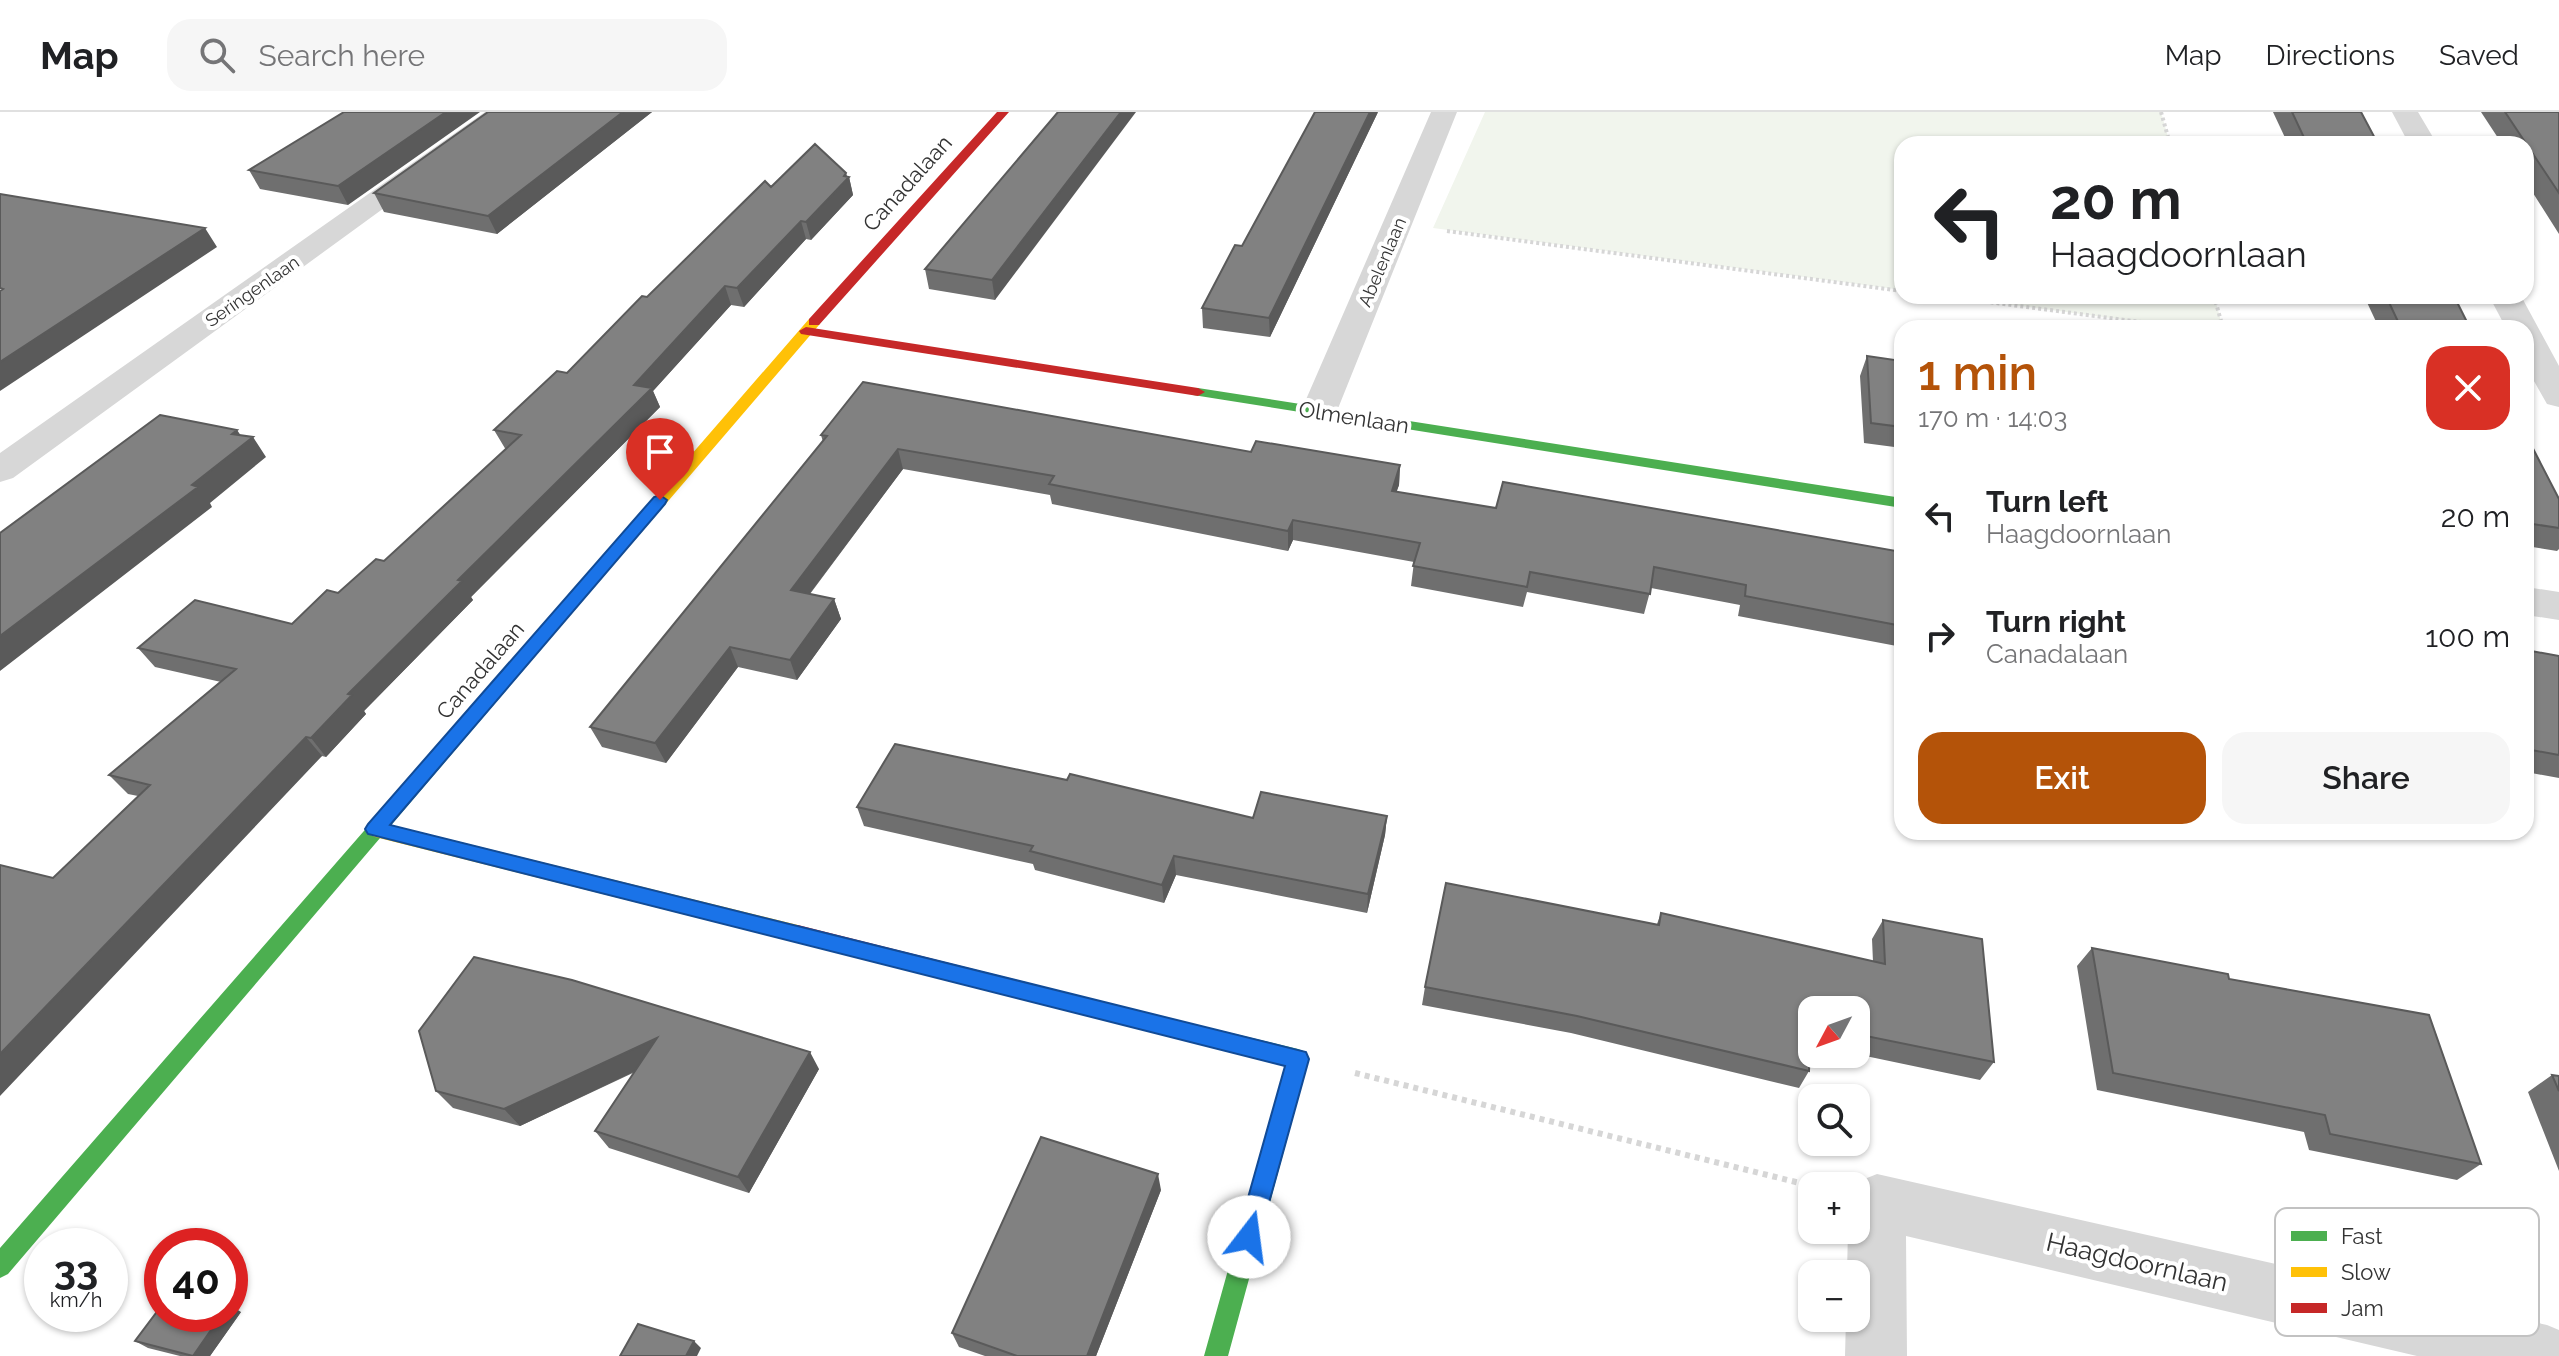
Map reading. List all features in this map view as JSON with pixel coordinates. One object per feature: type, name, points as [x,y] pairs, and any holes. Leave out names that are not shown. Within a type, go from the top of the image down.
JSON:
[{"type":"street","name":"Seringenlaan","points":[[0,470],[503,112]]},
{"type":"street","name":"Canadalaan","points":[[0,1266],[806,331],[1003,112]]},
{"type":"street","name":"Abelenlaan","points":[[1319,411],[1444,112]]},
{"type":"street","points":[[2405,112],[2418,136]]},
{"type":"street","name":"Olmenlaan","points":[[806,331],[1894,502]]},
{"type":"street","points":[[2534,351],[2559,397]]},
{"type":"street","points":[[2534,602],[2559,606]]},
{"type":"street","points":[[375,829],[1298,1059],[1216,1356]]},
{"type":"street","name":"Haagdoornlaan","points":[[1876,1356],[1877,1202],[2275,1293]]},
{"type":"street","name":"Haagdoornlaan","points":[[2460,1336],[2547,1356]]},
{"type":"path","points":[[2161,112],[2168,136]]},
{"type":"path","points":[[1397,224],[1894,290]]},
{"type":"path","points":[[2004,304],[2125,320]]},
{"type":"path","points":[[1298,1059],[1798,1183]]},
{"type":"shaded area","points":[[1485,112],[2161,112],[2168,136],[1894,136],[1894,289],[1433,228]]},
{"type":"shaded area","points":[[2006,304],[2216,304],[2221,320],[2127,320]]},
{"type":"building","points":[[344,112],[446,112],[338,186],[249,170]]},
{"type":"building","points":[[488,112],[623,112],[488,216],[374,193]]},
{"type":"building","points":[[1058,112],[1121,112],[992,280],[925,269]]},
{"type":"building","points":[[1315,112],[1370,112],[1269,318],[1202,308],[1235,245],[1242,246]]},
{"type":"building","points":[[2292,112],[2361,112],[2374,136],[2303,136]]},
{"type":"building","points":[[2505,112],[2559,112],[2559,193],[2534,156],[2534,136],[2521,136]]},
{"type":"building","points":[[815,144],[846,173],[844,176],[849,177],[806,222],[801,221],[737,288],[725,286],[634,385],[652,388],[458,580],[462,581],[348,694],[352,695],[311,738],[306,737],[0,1054],[0,865],[53,878],[150,785],[109,775],[236,669],[138,648],[195,600],[292,624],[327,590],[338,593],[376,559],[384,561],[521,435],[494,430],[557,371],[567,373],[642,296],[647,297],[765,181],[771,187]]},
{"type":"building","points":[[0,194],[205,228],[0,362],[0,291],[3,289],[0,288]]},
{"type":"building","points":[[2390,304],[2458,304],[2466,320],[2397,320]]},
{"type":"building","points":[[1867,356],[1894,360],[1894,426],[1871,423]]},
{"type":"building","points":[[863,382],[1251,452],[1256,441],[1400,465],[1392,491],[1496,508],[1503,482],[1894,551],[1894,624],[1745,596],[1746,585],[1654,567],[1650,594],[1530,572],[1527,587],[1413,566],[1420,543],[1293,520],[1288,531],[1049,484],[1054,476],[898,449],[791,590],[834,599],[790,660],[730,647],[655,743],[590,727],[827,436],[821,435]]},
{"type":"building","points":[[160,415],[237,430],[232,434],[253,437],[192,485],[198,487],[0,636],[0,533]]},
{"type":"building","points":[[2534,451],[2559,499],[2559,528],[2534,524]]},
{"type":"building","points":[[2534,651],[2559,656],[2559,755],[2534,750]]},
{"type":"building","points":[[895,744],[1067,780],[1070,774],[1253,818],[1261,792],[1387,816],[1368,894],[1174,856],[1162,885],[1030,851],[1033,846],[857,807]]},
{"type":"building","points":[[1446,883],[1659,925],[1661,913],[1885,964],[1883,920],[1982,939],[1994,1062],[1870,1037],[1870,996],[1798,996],[1798,1068],[1809,1068],[1809,1071],[1577,1016],[1425,987]]},
{"type":"building","points":[[2092,948],[2228,974],[2229,979],[2429,1015],[2481,1164],[2330,1134],[2325,1115],[2113,1073]]},
{"type":"building","points":[[474,957],[572,980],[810,1052],[738,1177],[595,1131],[657,1038],[504,1109],[436,1091],[419,1031]]},
{"type":"building","points":[[2552,1075],[2559,1076],[2559,1091]]},
{"type":"building","points":[[1041,1137],[1158,1174],[1087,1356],[1017,1356],[952,1333]]},
{"type":"building","points":[[638,1324],[694,1341],[686,1356],[620,1356]]},
{"type":"building","points":[[144,1329],[144,1332],[210,1332],[193,1356],[135,1341]]},
{"type":"traffic: fast","points":[[1198,392],[1894,502]]},
{"type":"traffic: fast","points":[[0,1266],[520,663]]},
{"type":"traffic: fast","points":[[1164,1026],[1298,1059],[1216,1356]]},
{"type":"traffic: slow","points":[[520,663],[814,322]]},
{"type":"traffic: slow","points":[[375,829],[798,934]]},
{"type":"traffic: jam","points":[[814,322],[1003,112]]},
{"type":"traffic: jam","points":[[806,331],[1198,392]]},
{"type":"traffic: jam","points":[[798,934],[1164,1026]]},
{"type":"route","points":[[660,500],[375,829],[1298,1059],[1249,1237]]}]
